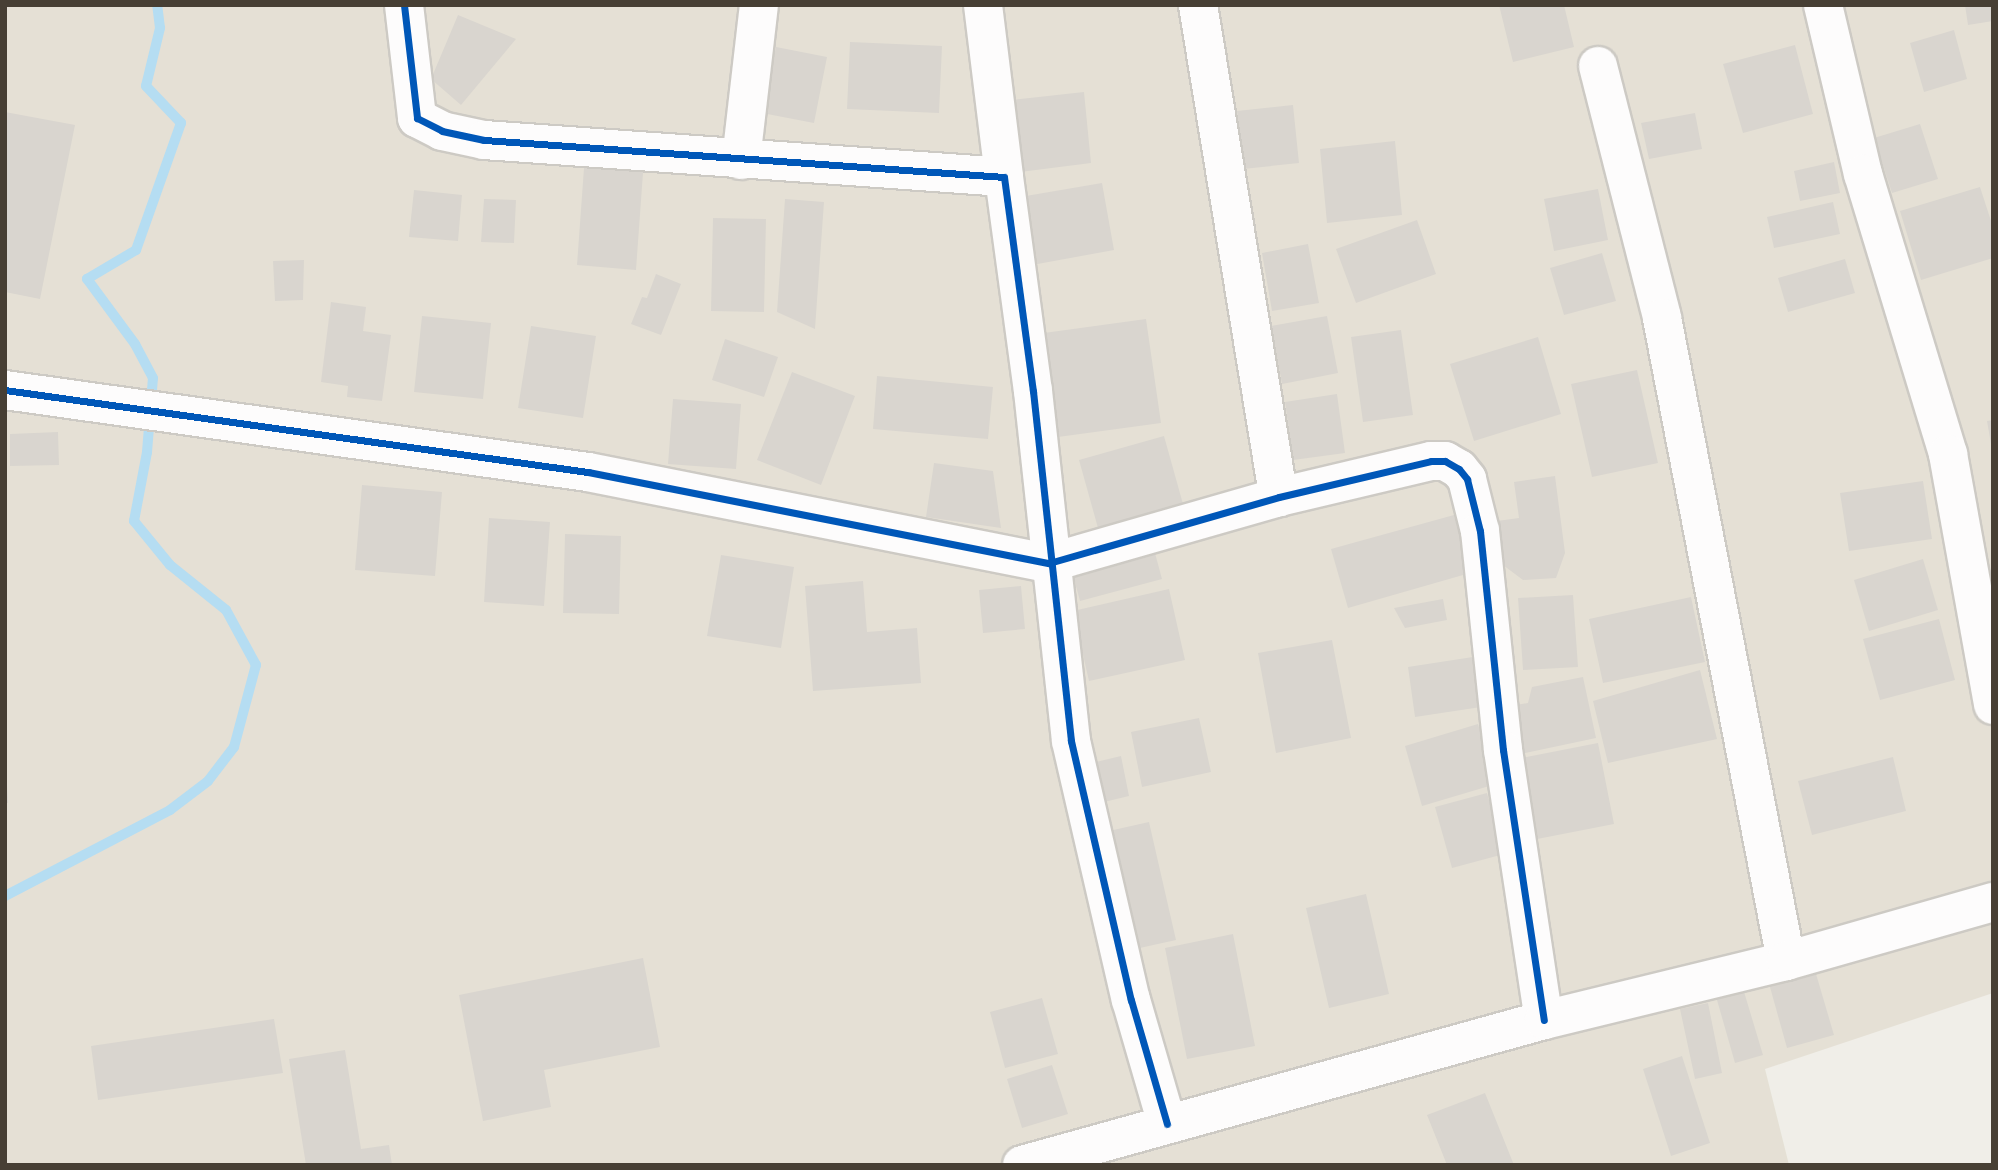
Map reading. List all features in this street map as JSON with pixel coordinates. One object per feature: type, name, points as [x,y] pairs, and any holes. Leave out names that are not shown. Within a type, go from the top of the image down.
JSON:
[{"type":"street","points":[[404,5],[417,118],[426,125],[484,140],[1004,177]]},
{"type":"street","points":[[741,160],[759,5]]},
{"type":"street","points":[[984,5],[1033,391],[1049,563],[1071,741],[1128,989],[1167,1124]]},
{"type":"street","points":[[1198,5],[1279,497]]},
{"type":"street","points":[[1823,5],[1863,174],[1948,454],[1993,705]]},
{"type":"street","points":[[1598,66],[1662,318],[1786,961]]},
{"type":"street","points":[[5,390],[588,472],[1049,563],[1279,497],[1431,461],[1445,461],[1459,469],[1467,479],[1480,531],[1503,750],[1544,1020]]},
{"type":"street","points":[[1029,1164],[1544,1020],[1786,961],[1993,902]]},
{"type":"shaded area","points":[[5,5],[1993,5],[1993,993],[1765,1069],[1789,1165],[5,1165]]},
{"type":"building","points":[[1499,5],[1564,5],[1574,47],[1513,62]]},
{"type":"building","points":[[1965,5],[1993,5],[1993,21],[1968,25]]},
{"type":"building","points":[[458,15],[516,39],[461,105],[431,79]]},
{"type":"building","points":[[1954,30],[1967,79],[1924,92],[1910,43]]},
{"type":"building","points":[[850,42],[942,46],[939,113],[847,109]]},
{"type":"building","points":[[1795,45],[1813,114],[1743,133],[1723,64]]},
{"type":"building","points":[[776,47],[827,57],[814,123],[762,113]]},
{"type":"building","points":[[1084,92],[1091,163],[1020,172],[1012,100]]},
{"type":"building","points":[[1293,105],[1299,163],[1243,169],[1237,111]]},
{"type":"building","points":[[5,112],[75,125],[40,299],[5,292]]},
{"type":"building","points":[[1695,113],[1702,149],[1649,159],[1641,123]]},
{"type":"building","points":[[1920,124],[1938,179],[1892,193],[1874,138]]},
{"type":"building","points":[[1395,141],[1402,215],[1327,223],[1320,149]]},
{"type":"building","points":[[585,154],[644,159],[636,270],[577,265]]},
{"type":"building","points":[[1834,162],[1840,193],[1800,201],[1794,171]]},
{"type":"building","points":[[1102,183],[1114,250],[1032,265],[1020,197]]},
{"type":"building","points":[[1980,187],[1993,227],[1993,258],[1921,280],[1900,211]]},
{"type":"building","points":[[1598,189],[1608,240],[1554,251],[1544,199]]},
{"type":"building","points":[[414,190],[462,195],[458,241],[409,237]]},
{"type":"building","points":[[484,199],[516,200],[514,243],[481,242]]},
{"type":"building","points":[[785,199],[824,202],[815,329],[777,312]]},
{"type":"building","points":[[1833,202],[1840,234],[1774,248],[1767,217]]},
{"type":"building","points":[[713,218],[766,219],[764,312],[711,311]]},
{"type":"building","points":[[1417,220],[1436,274],[1356,303],[1336,249]]},
{"type":"building","points":[[1308,244],[1319,303],[1272,311],[1262,253]]},
{"type":"building","points":[[1602,253],[1616,301],[1564,315],[1550,268]]},
{"type":"building","points":[[1845,259],[1855,293],[1788,312],[1778,278]]},
{"type":"building","points":[[304,260],[303,300],[275,301],[273,261]]},
{"type":"building","points":[[656,274],[681,284],[661,335],[631,324],[642,297],[647,298]]},
{"type":"building","points":[[331,302],[366,307],[363,331],[391,335],[382,401],[347,397],[348,386],[321,382]]},
{"type":"building","points":[[422,316],[491,323],[483,399],[414,392]]},
{"type":"building","points":[[1327,316],[1338,373],[1282,384],[1271,326]]},
{"type":"building","points":[[1146,319],[1161,423],[1058,437],[1044,333]]},
{"type":"building","points":[[531,326],[596,336],[583,418],[518,408]]},
{"type":"building","points":[[1401,330],[1413,415],[1363,422],[1351,337]]},
{"type":"building","points":[[1538,337],[1561,414],[1474,441],[1450,364]]},
{"type":"building","points":[[725,339],[778,357],[764,397],[712,380]]},
{"type":"building","points":[[1637,370],[1658,463],[1592,477],[1571,384]]},
{"type":"building","points":[[792,372],[855,396],[821,485],[757,460]]},
{"type":"building","points":[[877,376],[993,387],[988,439],[873,429]]},
{"type":"building","points":[[1337,394],[1345,453],[1293,460],[1285,402]]},
{"type":"building","points":[[673,399],[741,404],[736,469],[668,464]]},
{"type":"building","points":[[1993,420],[1993,444],[1991,444],[1987,421]]},
{"type":"building","points":[[58,432],[59,465],[10,466],[10,434]]},
{"type":"building","points":[[1164,436],[1183,504],[1098,528],[1079,460]]},
{"type":"building","points":[[934,463],[993,471],[1001,528],[926,517]]},
{"type":"building","points":[[1555,476],[1565,553],[1556,578],[1523,580],[1503,565],[1497,521],[1519,518],[1514,482]]},
{"type":"building","points":[[1923,481],[1932,539],[1849,551],[1840,493]]},
{"type":"building","points":[[362,485],[442,492],[435,576],[355,570]]},
{"type":"building","points":[[1454,515],[1470,573],[1348,608],[1331,549]]},
{"type":"building","points":[[489,518],[550,522],[544,606],[484,602]]},
{"type":"building","points":[[565,534],[621,536],[619,614],[563,613]]},
{"type":"building","points":[[1155,553],[1162,579],[1080,601],[1073,575]]},
{"type":"building","points":[[721,555],[794,567],[781,648],[707,636]]},
{"type":"building","points":[[1923,559],[1938,610],[1869,631],[1854,580]]},
{"type":"building","points":[[863,581],[867,632],[917,628],[921,683],[813,691],[805,586]]},
{"type":"building","points":[[1021,586],[1025,629],[983,633],[979,590]]},
{"type":"building","points":[[1169,589],[1185,660],[1089,681],[1073,611]]},
{"type":"building","points":[[1573,595],[1578,667],[1523,670],[1518,598]]},
{"type":"building","points":[[1691,597],[1705,662],[1603,683],[1589,619]]},
{"type":"building","points":[[1443,599],[1447,620],[1405,628],[1394,608]]},
{"type":"building","points":[[1939,619],[1955,680],[1880,700],[1863,639]]},
{"type":"building","points":[[1332,640],[1351,738],[1276,753],[1258,653]]},
{"type":"building","points":[[1473,657],[1481,707],[1415,717],[1408,667]]},
{"type":"building","points":[[1700,670],[1717,739],[1608,763],[1593,701]]},
{"type":"building","points":[[1583,677],[1596,738],[1520,754],[1510,706],[1528,703],[1532,687]]},
{"type":"building","points":[[1199,718],[1211,772],[1142,787],[1131,732]]},
{"type":"building","points":[[1478,724],[1496,784],[1422,806],[1405,746]]},
{"type":"building","points":[[1598,743],[1614,824],[1532,840],[1517,759]]},
{"type":"building","points":[[1121,756],[1129,796],[1104,802],[1096,762]]},
{"type":"building","points":[[1893,757],[1906,811],[1812,835],[1798,781]]},
{"type":"building","points":[[7,785],[8,803],[5,803]]},
{"type":"building","points":[[1487,793],[1504,854],[1452,868],[1435,807]]},
{"type":"building","points":[[1149,822],[1176,940],[1126,951],[1100,833]]},
{"type":"building","points":[[1366,894],[1389,994],[1329,1008],[1306,908]]},
{"type":"building","points":[[1233,934],[1255,1046],[1187,1059],[1165,948]]},
{"type":"building","points":[[643,958],[660,1047],[544,1070],[551,1107],[483,1121],[459,995]]},
{"type":"building","points":[[1814,967],[1834,1035],[1787,1048],[1768,980]]},
{"type":"building","points":[[1742,985],[1763,1055],[1735,1063],[1715,993]]},
{"type":"building","points":[[1042,998],[1058,1054],[1005,1068],[990,1012]]},
{"type":"building","points":[[1708,1003],[1722,1073],[1695,1079],[1680,1009]]},
{"type":"building","points":[[274,1019],[283,1073],[98,1100],[91,1046]]},
{"type":"building","points":[[345,1050],[361,1149],[389,1145],[392,1165],[306,1165],[289,1059]]},
{"type":"building","points":[[1682,1056],[1710,1143],[1671,1156],[1643,1069]]},
{"type":"building","points":[[1052,1065],[1068,1114],[1022,1128],[1007,1079]]},
{"type":"building","points":[[1485,1093],[1514,1165],[1447,1165],[1427,1115]]},
{"type":"waterway","points":[[5,896],[170,810],[208,781],[234,747],[256,665],[226,610],[170,565],[134,521],[147,452],[153,378],[135,344],[87,279],[136,250],[181,123],[146,86],[160,28],[157,5]]},
{"type":"cycle path","points":[[404,5],[417,118],[442,131],[484,140],[1004,177],[1033,391],[1071,741],[1131,1000],[1167,1124]]},
{"type":"cycle path","points":[[5,390],[588,472],[1049,563],[1279,497],[1431,461],[1445,461],[1459,469],[1467,479],[1480,531],[1503,750],[1544,1020]]}]
